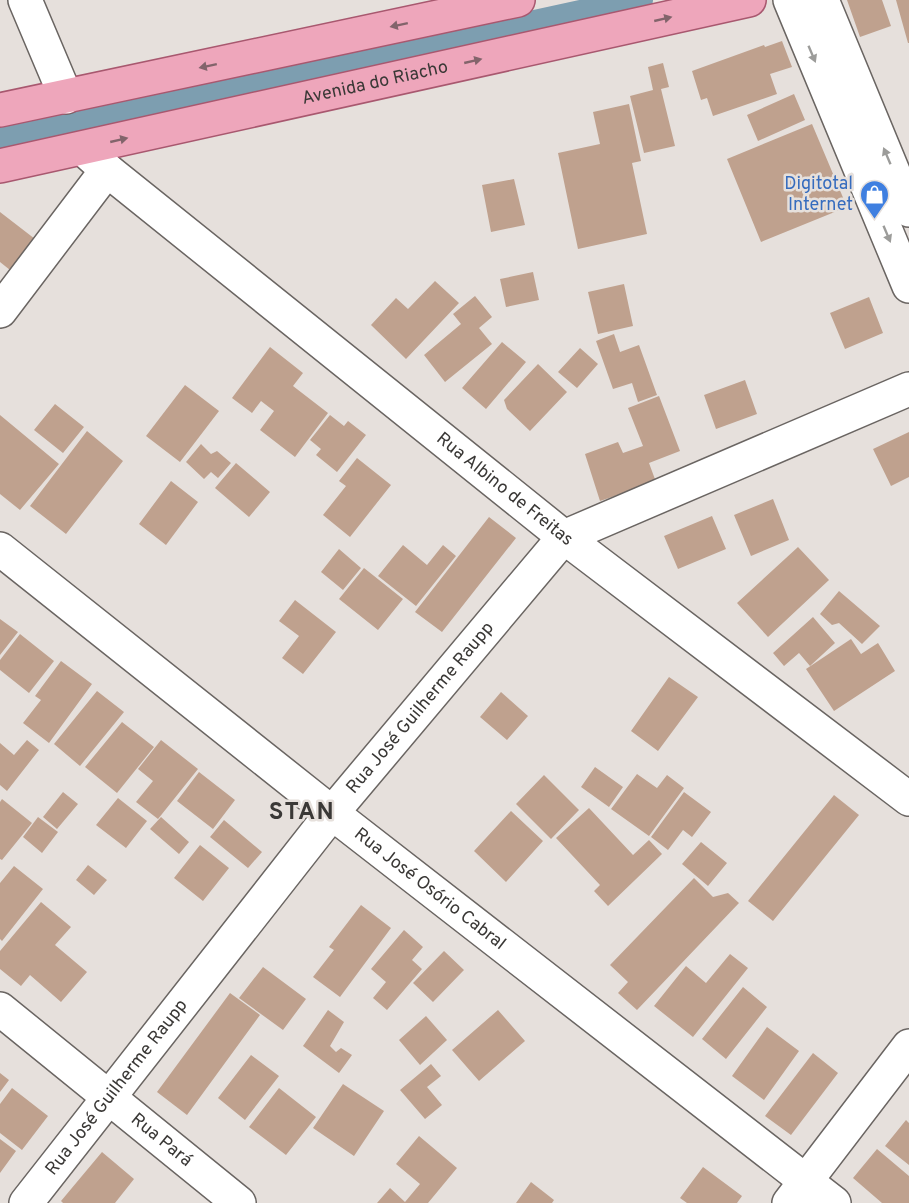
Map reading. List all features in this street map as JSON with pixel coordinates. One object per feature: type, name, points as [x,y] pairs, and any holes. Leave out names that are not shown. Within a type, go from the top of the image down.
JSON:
[{"type":"main road","points":[[5,104],[66,97],[518,0]]},
{"type":"main road","name":"Avenida do Riacho","points":[[0,166],[749,0]]},
{"type":"street","points":[[25,0],[66,97]]},
{"type":"street","points":[[790,0],[909,286]]},
{"type":"street","points":[[822,0],[909,210]]},
{"type":"street","name":"Rua Albino de Freitas","points":[[82,148],[564,537],[909,799]]},
{"type":"street","points":[[0,311],[107,170]]},
{"type":"street","name":"Rua José Guilherme Raupp","points":[[26,1203],[332,813],[564,537],[909,389]]},
{"type":"street","name":"Rua José Osório Cabral","points":[[0,549],[332,813],[798,1192],[834,1203]]},
{"type":"street","name":"Rua Pará","points":[[0,1009],[239,1203]]},
{"type":"street","points":[[798,1192],[909,1046]]},
{"type":"building","points":[[847,0],[882,0],[891,26],[860,37]]},
{"type":"building","points":[[896,0],[909,0],[909,43],[908,43]]},
{"type":"building","points":[[782,41],[792,67],[770,74],[777,94],[713,116],[707,98],[701,100],[692,71],[764,45],[765,47]]},
{"type":"building","points":[[663,63],[669,87],[661,89],[675,146],[644,153],[630,96],[653,90],[648,67]]},
{"type":"building","points":[[794,94],[805,120],[758,141],[747,115]]},
{"type":"building","points":[[629,104],[641,161],[632,163],[647,234],[578,249],[558,153],[600,144],[593,112]]},
{"type":"building","points":[[812,124],[847,207],[761,242],[727,159]]},
{"type":"building","points":[[514,179],[525,225],[491,232],[482,185]]},
{"type":"building","points":[[0,212],[35,239],[10,270],[0,262]]},
{"type":"building","points":[[533,272],[539,300],[506,307],[500,279]]},
{"type":"building","points":[[435,281],[459,303],[406,359],[371,325],[396,298],[408,309]]},
{"type":"building","points":[[624,284],[633,326],[598,334],[588,292]]},
{"type":"building","points":[[475,296],[492,317],[479,328],[492,344],[445,382],[424,355],[461,324],[453,314]]},
{"type":"building","points":[[869,297],[883,333],[845,349],[830,313]]},
{"type":"building","points":[[614,334],[620,352],[639,345],[657,395],[638,402],[632,383],[613,389],[596,341]]},
{"type":"building","points":[[502,342],[526,362],[486,409],[462,388]]},
{"type":"building","points":[[270,347],[303,373],[293,386],[328,413],[295,457],[260,430],[274,411],[261,401],[252,413],[232,398]]},
{"type":"building","points":[[580,348],[598,364],[577,388],[558,372]]},
{"type":"building","points":[[538,364],[567,392],[530,431],[507,409],[504,400]]},
{"type":"building","points":[[745,380],[757,414],[716,429],[704,395]]},
{"type":"building","points":[[185,385],[219,411],[180,462],[146,436]]},
{"type":"building","points":[[659,396],[680,451],[649,463],[656,482],[600,501],[585,454],[618,442],[623,453],[643,446],[628,408]]},
{"type":"building","points":[[55,404],[84,427],[63,453],[34,430]]},
{"type":"building","points":[[0,415],[59,464],[20,510],[0,494]]},
{"type":"building","points":[[330,415],[344,426],[348,421],[366,435],[337,472],[316,455],[321,449],[310,440]]},
{"type":"building","points":[[87,431],[123,461],[66,534],[30,506]]},
{"type":"building","points":[[909,432],[909,477],[891,486],[873,449]]},
{"type":"building","points":[[201,444],[211,454],[217,451],[231,463],[218,478],[211,472],[204,479],[186,462]]},
{"type":"building","points":[[357,458],[391,485],[350,537],[323,515],[346,486],[339,481]]},
{"type":"building","points":[[236,463],[270,492],[249,517],[215,488]]},
{"type":"building","points":[[171,481],[198,502],[166,545],[139,524]]},
{"type":"building","points":[[773,499],[789,540],[751,556],[734,515]]},
{"type":"building","points":[[712,516],[726,549],[678,569],[664,536]]},
{"type":"building","points":[[489,517],[516,538],[442,632],[415,612]]},
{"type":"building","points":[[403,545],[427,565],[443,545],[456,556],[416,606],[378,576]]},
{"type":"building","points":[[798,547],[829,580],[768,637],[737,603]]},
{"type":"building","points":[[339,549],[361,568],[343,590],[321,572]]},
{"type":"building","points":[[364,568],[403,599],[378,630],[339,599]]},
{"type":"building","points":[[839,591],[880,626],[862,644],[839,623],[832,625],[820,614]]},
{"type":"building","points":[[295,600],[336,632],[303,674],[282,658],[299,636],[279,621]]},
{"type":"building","points":[[813,617],[835,643],[810,666],[799,653],[784,666],[773,653]]},
{"type":"building","points":[[0,619],[18,632],[0,655]]},
{"type":"building","points":[[20,634],[54,661],[29,693],[0,670],[0,660]]},
{"type":"building","points":[[851,639],[861,654],[878,643],[895,671],[834,711],[806,669]]},
{"type":"building","points":[[61,661],[92,684],[49,743],[23,723],[41,700],[35,696]]},
{"type":"building","points":[[669,677],[698,697],[658,751],[631,731]]},
{"type":"building","points":[[97,691],[124,712],[80,766],[54,744]]},
{"type":"building","points":[[501,692],[528,716],[507,740],[480,717]]},
{"type":"building","points":[[122,722],[154,747],[117,793],[85,767]]},
{"type":"building","points":[[27,740],[39,750],[7,791],[0,785],[0,743],[14,755]]},
{"type":"building","points":[[161,740],[198,769],[158,819],[136,802],[153,781],[138,769]]},
{"type":"building","points":[[595,767],[623,787],[609,807],[581,787]]},
{"type":"building","points":[[199,772],[235,800],[213,829],[177,801]]},
{"type":"building","points":[[637,774],[657,788],[667,775],[684,788],[649,836],[611,809]]},
{"type":"building","points":[[544,775],[579,810],[551,839],[516,804]]},
{"type":"building","points":[[63,792],[78,804],[57,829],[43,817]]},
{"type":"building","points":[[684,792],[711,812],[692,837],[683,830],[668,850],[651,837]]},
{"type":"building","points":[[834,795],[859,815],[773,921],[748,901]]},
{"type":"building","points":[[118,798],[147,821],[126,848],[96,825]]},
{"type":"building","points":[[2,799],[32,823],[2,860],[0,859],[0,802]]},
{"type":"building","points":[[589,808],[633,855],[649,840],[662,854],[608,906],[594,891],[600,885],[556,838]]},
{"type":"building","points":[[511,811],[543,841],[506,882],[474,851]]},
{"type":"building","points":[[38,817],[58,832],[42,853],[23,837]]},
{"type":"building","points":[[161,817],[189,842],[179,854],[150,829]]},
{"type":"building","points":[[224,820],[262,852],[248,868],[210,837]]},
{"type":"building","points":[[701,842],[727,863],[708,886],[682,864]]},
{"type":"building","points":[[200,845],[229,868],[203,901],[174,878]]},
{"type":"building","points":[[88,865],[107,880],[94,895],[76,880]]},
{"type":"building","points":[[14,866],[43,889],[2,941],[0,939],[0,883]]},
{"type":"building","points":[[694,878],[713,897],[728,893],[739,903],[637,1010],[618,993],[628,982],[610,965]]},
{"type":"building","points":[[41,902],[71,927],[55,945],[87,972],[61,1002],[30,975],[21,986],[0,969],[0,951]]},
{"type":"building","points":[[361,905],[391,928],[340,997],[313,977],[334,950],[329,947]]},
{"type":"building","points":[[404,930],[423,947],[412,960],[422,969],[387,1010],[373,998],[386,982],[371,969]]},
{"type":"building","points":[[444,951],[464,970],[433,1002],[413,983]]},
{"type":"building","points":[[730,954],[748,968],[693,1037],[654,1006],[686,966],[706,983]]},
{"type":"building","points":[[263,967],[306,999],[283,1030],[239,998]]},
{"type":"building","points":[[743,987],[767,1007],[726,1059],[702,1039]]},
{"type":"building","points":[[230,993],[260,1015],[187,1115],[157,1092]]},
{"type":"building","points":[[328,1010],[344,1022],[330,1046],[336,1052],[341,1048],[352,1055],[339,1073],[303,1046]]},
{"type":"building","points":[[498,1010],[525,1041],[479,1081],[452,1050]]},
{"type":"building","points":[[426,1016],[447,1040],[420,1065],[399,1040]]},
{"type":"building","points":[[767,1027],[799,1051],[764,1100],[732,1076]]},
{"type":"building","points":[[813,1053],[838,1073],[791,1135],[765,1116]]},
{"type":"building","points":[[251,1055],[279,1076],[245,1120],[218,1098]]},
{"type":"building","points":[[431,1064],[441,1076],[427,1087],[442,1105],[425,1119],[400,1090]]},
{"type":"building","points":[[0,1073],[9,1080],[0,1092]]},
{"type":"building","points":[[343,1084],[384,1111],[354,1156],[313,1128]]},
{"type":"building","points":[[12,1088],[48,1116],[22,1150],[0,1133],[0,1104]]},
{"type":"building","points":[[279,1088],[316,1117],[286,1155],[249,1127]]},
{"type":"building","points":[[906,1120],[909,1123],[909,1165],[885,1146]]},
{"type":"building","points":[[419,1136],[457,1168],[428,1203],[377,1203],[390,1188],[405,1202],[420,1184],[396,1164]]},
{"type":"building","points":[[0,1139],[16,1151],[0,1173]]},
{"type":"building","points":[[877,1149],[909,1176],[909,1203],[882,1203],[853,1178]]},
{"type":"building","points":[[102,1152],[134,1179],[115,1203],[63,1203],[61,1201]]},
{"type":"building","points":[[703,1167],[742,1196],[737,1203],[687,1203],[680,1198]]},
{"type":"building","points":[[531,1182],[554,1200],[552,1203],[516,1203]]},
{"type":"waterway","points":[[0,140],[640,0]]},
{"type":"place","name":"Digitotal Internet","points":[[874,220]]},
{"type":"district","name":"STAN","points":[[302,813]]}]
